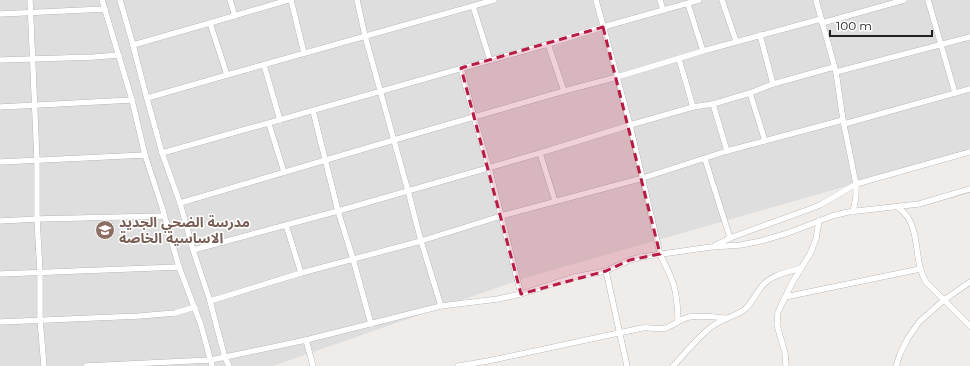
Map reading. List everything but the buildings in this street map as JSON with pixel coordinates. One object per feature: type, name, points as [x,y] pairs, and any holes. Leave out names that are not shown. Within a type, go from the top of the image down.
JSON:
[{"type":"street","points":[[30,0],[37,160],[40,320],[44,366]]},
{"type":"street","points":[[102,0],[132,100],[145,155],[179,267],[195,307],[211,363]]},
{"type":"street","points":[[120,0],[162,153],[180,203],[193,250],[210,301],[225,358],[229,366]]},
{"type":"street","points":[[230,0],[235,16]]},
{"type":"street","points":[[264,0],[266,6]]},
{"type":"street","points":[[133,45],[289,0],[304,53]]},
{"type":"street","points":[[356,0],[421,241],[441,306]]},
{"type":"street","points":[[147,98],[227,74],[473,6],[480,2],[494,0]]},
{"type":"street","points":[[596,0],[630,125],[660,254],[674,287],[678,321]]},
{"type":"street","points":[[660,0],[663,10]]},
{"type":"street","points":[[162,153],[269,124],[699,0]]},
{"type":"street","points":[[722,0],[736,41]]},
{"type":"street","points":[[816,0],[835,70],[856,184],[856,197],[853,212]]},
{"type":"street","points":[[180,203],[679,59],[736,41],[904,0]]},
{"type":"street","points":[[928,0],[955,93]]},
{"type":"street","points":[[688,4],[703,51]]},
{"type":"street","points":[[473,6],[490,60]]},
{"type":"street","points":[[0,14],[105,9]]},
{"type":"street","points":[[210,23],[227,74]]},
{"type":"street","points":[[760,35],[774,84]]},
{"type":"street","points":[[193,250],[489,168],[693,107],[713,104],[774,84],[970,37]]},
{"type":"street","points":[[548,44],[564,91]]},
{"type":"street","points":[[0,60],[119,55]]},
{"type":"street","points":[[679,59],[693,107]]},
{"type":"street","points":[[264,65],[280,120]]},
{"type":"street","points":[[461,68],[489,168],[521,294]]},
{"type":"street","points":[[210,301],[301,273],[421,241],[501,216],[642,178],[727,151],[844,122],[970,88]]},
{"type":"street","points":[[750,93],[764,141]]},
{"type":"street","points":[[0,107],[132,100]]},
{"type":"street","points":[[713,104],[727,151]]},
{"type":"street","points":[[313,111],[338,211],[371,324]]},
{"type":"street","points":[[269,124],[284,172]]},
{"type":"street","points":[[711,247],[730,238],[810,209],[856,184],[970,152]]},
{"type":"street","points":[[540,153],[555,201]]},
{"type":"street","points":[[0,162],[145,155]]},
{"type":"street","points":[[705,159],[730,238]]},
{"type":"street","points":[[86,366],[211,363],[225,358],[306,340],[441,306],[498,299],[521,294],[574,277],[606,271],[630,260],[660,254],[711,247],[741,245],[761,241],[832,216],[877,208],[919,204],[970,189]]},
{"type":"street","points":[[898,207],[906,214],[911,222],[916,241],[920,269],[926,282],[970,326]]},
{"type":"street","points":[[0,221],[164,216]]},
{"type":"street","points":[[786,366],[785,353],[777,325],[778,312],[810,254],[816,239],[819,221]]},
{"type":"street","points":[[286,225],[301,273]]},
{"type":"street","points":[[0,274],[179,267]]},
{"type":"street","points":[[673,366],[703,334],[714,325],[743,310],[749,305],[763,285],[768,281],[772,278],[801,268]]},
{"type":"street","points":[[785,297],[920,269]]},
{"type":"street","points":[[606,271],[627,366]]},
{"type":"street","points":[[896,366],[908,338],[919,322],[944,300],[970,282]]},
{"type":"street","points":[[0,322],[139,316],[175,313],[195,307]]},
{"type":"street","points":[[458,366],[642,328],[665,328],[688,317],[701,316],[726,318]]},
{"type":"street","points":[[306,340],[313,366]]},
{"type":"street","points":[[488,361],[493,366]]},
{"type":"highlighted area","points":[[603,27],[660,254],[630,260],[606,271],[521,294],[461,68]]},
{"type":"shaded area","points":[[0,0],[970,0],[970,151],[528,277],[273,366],[0,366]]},
{"type":"place","name":"مدرسة الضحي الجديد الاساسية الخاصة","points":[[105,230]]}]
